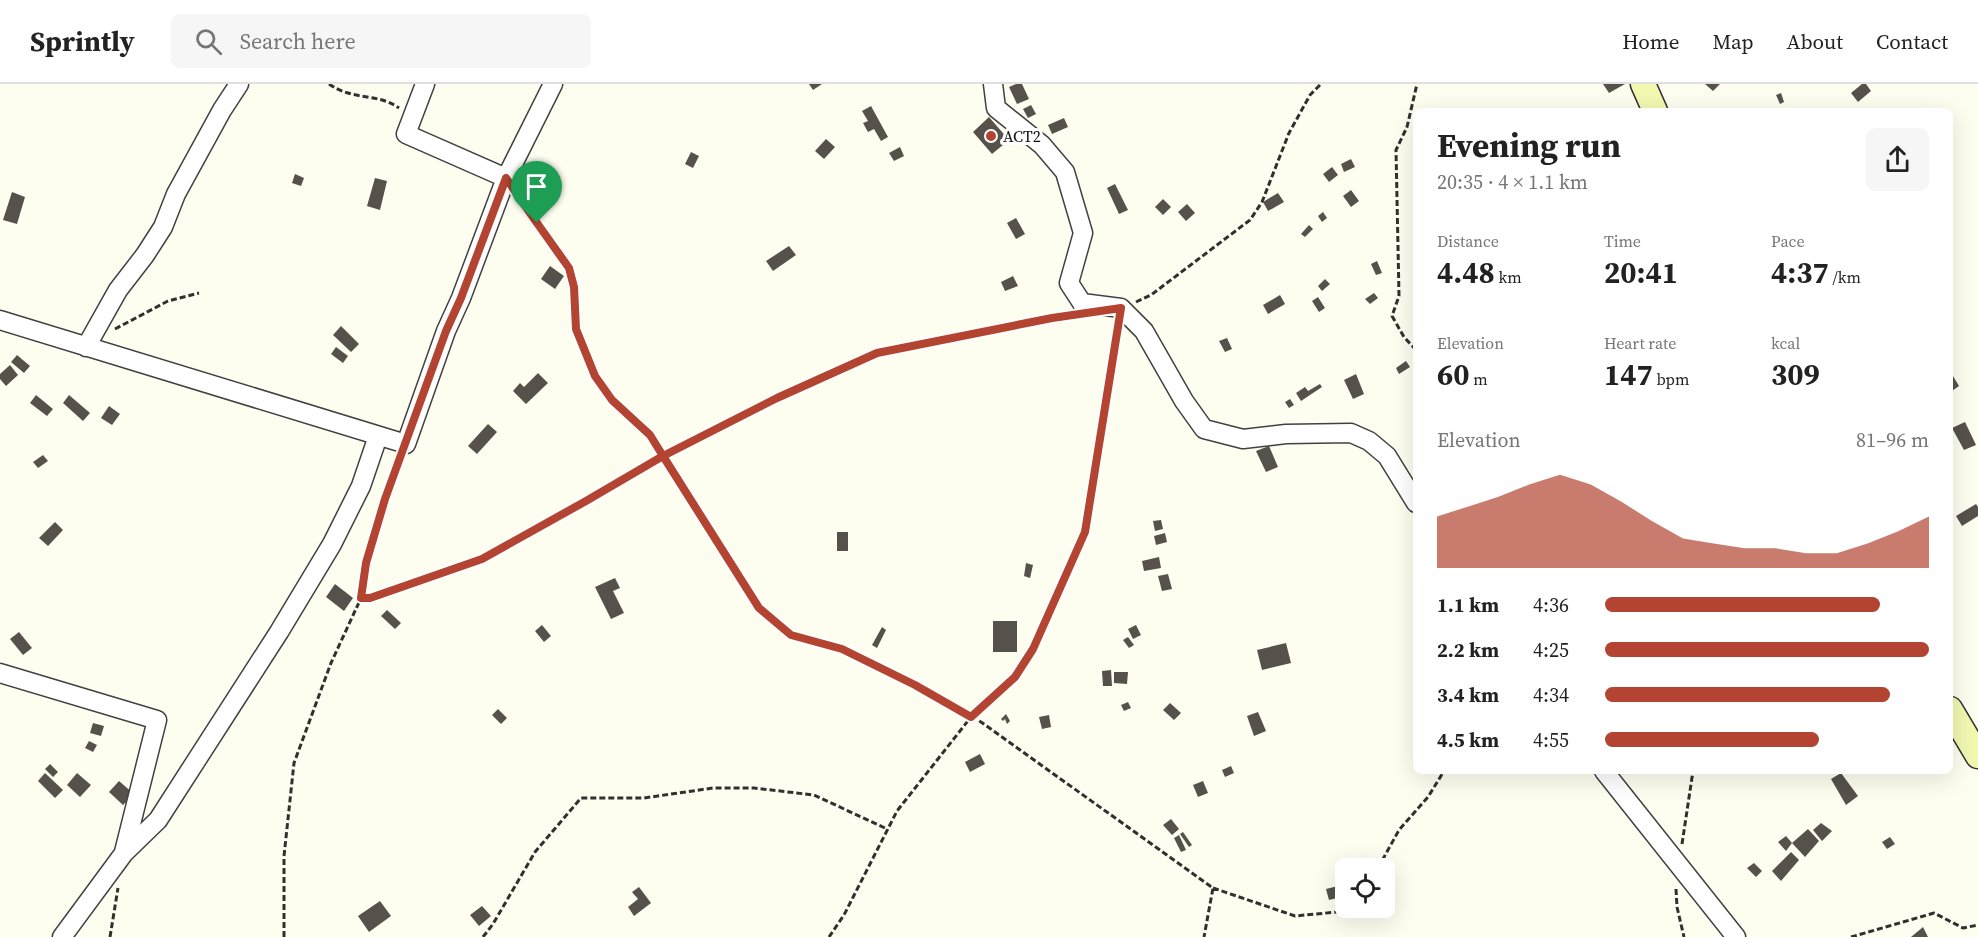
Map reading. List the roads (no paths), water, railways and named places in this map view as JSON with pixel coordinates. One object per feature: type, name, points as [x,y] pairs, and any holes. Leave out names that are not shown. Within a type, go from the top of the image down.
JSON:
[{"type":"main road","points":[[1643,84],[1654,108]]},
{"type":"main road","points":[[1953,714],[1978,756]]},
{"type":"street","points":[[86,347],[118,290],[163,227],[176,194],[222,110],[239,84]]},
{"type":"street","points":[[425,84],[406,134],[506,178]]},
{"type":"street","points":[[0,320],[406,444],[446,331],[461,298],[506,178],[553,84]]},
{"type":"street","points":[[993,84],[996,108],[1042,145],[1065,172],[1083,233],[1069,283],[1082,303],[1121,308],[1144,331],[1184,400],[1204,429],[1243,439],[1286,434],[1351,434],[1369,441],[1387,456],[1413,498]]},
{"type":"street","points":[[62,937],[124,853],[158,820],[326,554],[361,486],[378,436]]},
{"type":"street","points":[[0,673],[158,720],[124,853]]},
{"type":"street","points":[[1606,774],[1736,937]]},
{"type":"place","name":"ACT2","points":[[991,136]]}]
